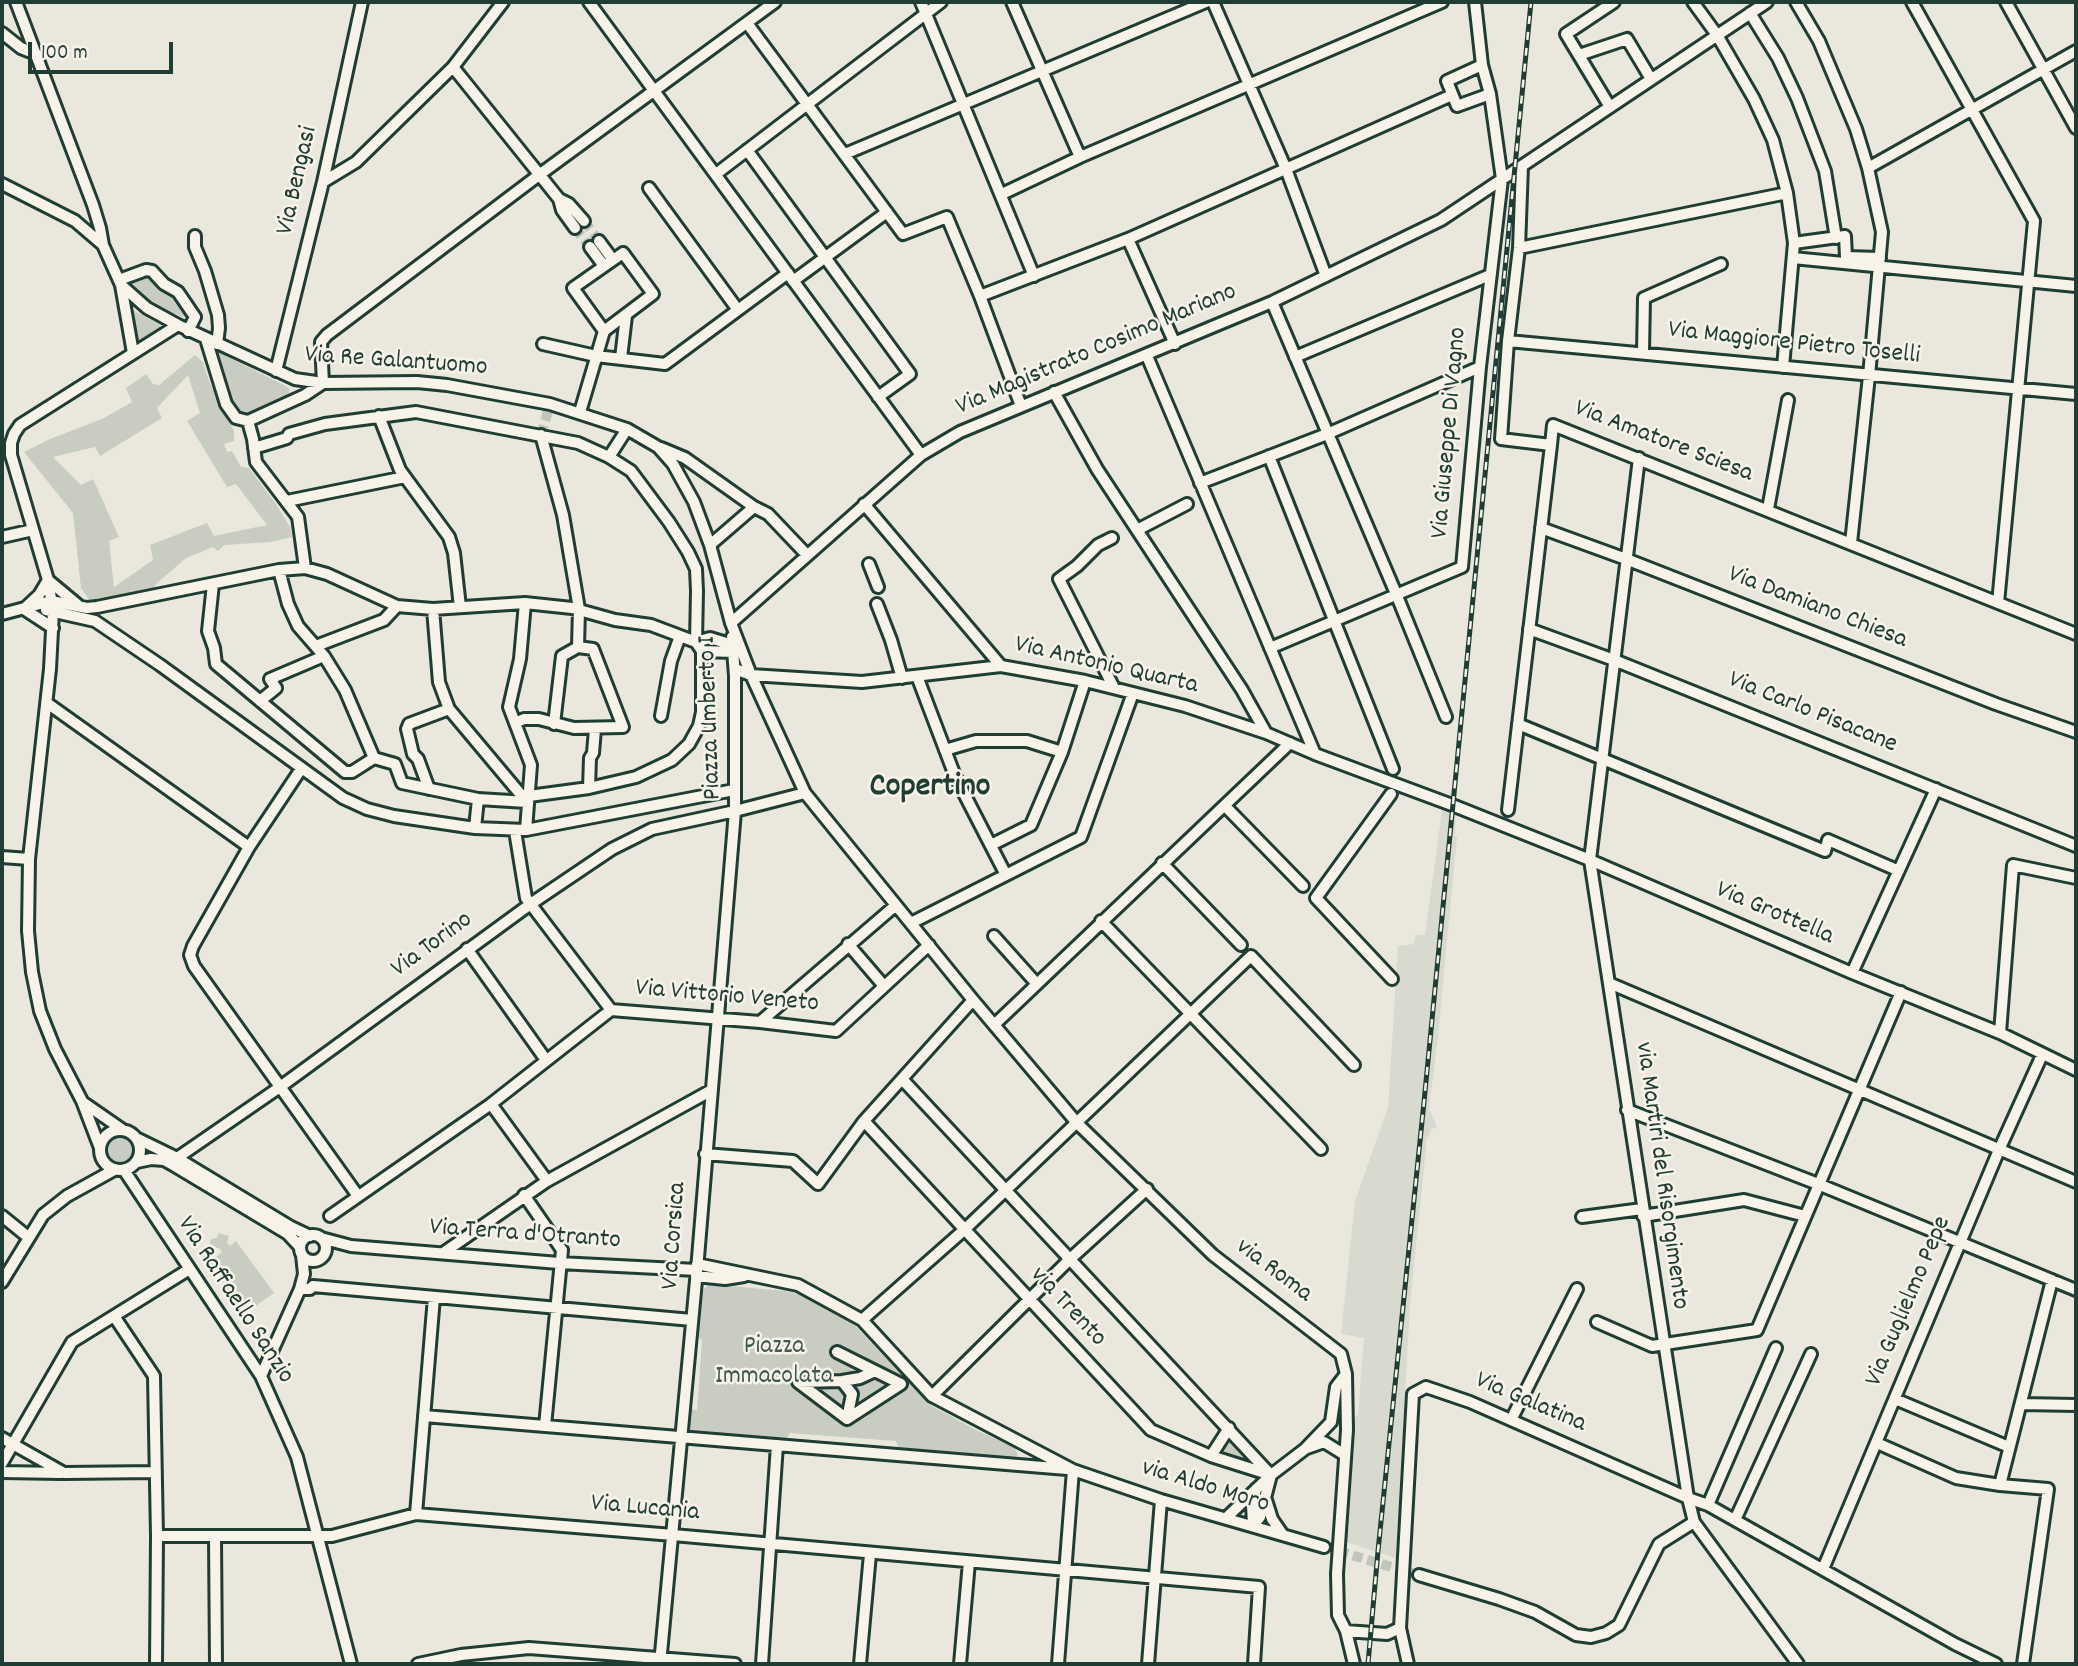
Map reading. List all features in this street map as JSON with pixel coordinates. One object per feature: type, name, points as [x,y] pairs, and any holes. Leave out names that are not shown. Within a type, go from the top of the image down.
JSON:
[{"type":"street","points":[[16,2],[93,205],[103,245],[120,282],[133,354]]},
{"type":"street","name":"Via Bengasi","points":[[276,371],[323,182],[362,2]]},
{"type":"street","points":[[323,182],[356,162],[453,67],[503,2]]},
{"type":"street","points":[[589,2],[921,455]]},
{"type":"street","points":[[195,236],[195,247],[218,315],[219,328],[211,341],[226,404],[236,418],[248,421],[305,395],[323,383],[321,342],[327,335],[538,175],[775,2]]},
{"type":"street","points":[[921,2],[1034,276]]},
{"type":"street","points":[[716,174],[941,2]]},
{"type":"street","points":[[1012,2],[1080,157]]},
{"type":"street","points":[[845,154],[1206,2]]},
{"type":"street","points":[[1213,2],[1286,169],[1326,276]]},
{"type":"street","points":[[1002,194],[1080,157],[1443,2]]},
{"type":"street","name":"Via Giuseppe Di Vagno","points":[[1270,648],[1462,567],[1480,367],[1502,179],[1490,94],[1482,65],[1475,2]]},
{"type":"street","points":[[1610,107],[1566,34],[1614,2]]},
{"type":"street","points":[[1693,2],[1717,35],[1754,99],[1773,140],[1787,193],[1794,243],[1783,367]]},
{"type":"street","name":"Via Magistrato Cosimo Mariano","points":[[731,623],[921,455],[960,432],[1272,302],[1441,220],[1767,2]]},
{"type":"street","points":[[1796,2],[1824,53],[1856,129],[1882,232],[1851,543]]},
{"type":"street","points":[[1912,2],[2034,221],[1998,603]]},
{"type":"street","points":[[2006,2],[2076,128]]},
{"type":"street","points":[[1750,13],[1778,58],[1797,98],[1825,171],[1836,238]]},
{"type":"street","points":[[747,23],[902,234],[947,217],[1021,406]]},
{"type":"street","points":[[2,33],[21,48],[36,54]]},
{"type":"street","points":[[1578,55],[1627,39],[1651,79]]},
{"type":"street","points":[[1868,168],[2076,51]]},
{"type":"street","points":[[1482,65],[1447,80],[1457,106],[1490,94]]},
{"type":"street","points":[[453,67],[559,199],[562,210],[580,224]]},
{"type":"street","points":[[980,296],[1128,239],[1452,95]]},
{"type":"street","points":[[747,150],[910,374],[878,397]]},
{"type":"street","name":"Via Amatore Sciesa","points":[[1518,169],[1519,248],[1508,341],[1501,439],[1551,445],[1553,425],[2076,634]]},
{"type":"street","points":[[2,184],[75,221],[103,245]]},
{"type":"street","points":[[649,188],[738,310]]},
{"type":"street","points":[[1519,248],[1787,193]]},
{"type":"street","points":[[544,344],[596,356],[665,364],[738,310],[825,257],[887,212]]},
{"type":"street","points":[[1794,243],[1845,236],[1846,257],[2076,286]]},
{"type":"street","points":[[1128,239],[1175,344]]},
{"type":"street","points":[[595,244],[608,263]]},
{"type":"street","points":[[580,412],[604,331],[653,294],[623,253],[573,288],[604,331]]},
{"type":"street","points":[[1793,258],[1879,262]]},
{"type":"street","points":[[1643,352],[1644,298],[1721,264]]},
{"type":"street","points":[[119,1170],[101,1153],[82,1101],[55,1049],[40,1011],[32,972],[28,930],[29,859],[53,628],[48,580],[11,455],[13,434],[20,425],[133,354],[183,328],[195,317],[178,292],[164,284],[152,271],[146,270],[120,282]]},
{"type":"street","points":[[1295,356],[1490,275]]},
{"type":"street","name":"Via Re Galantuomo","points":[[120,282],[146,308],[183,328],[276,371],[302,380],[323,383],[416,382],[447,385],[518,397],[580,412],[626,429],[658,447],[673,464],[685,485],[710,545],[731,623]]},
{"type":"street","points":[[1272,302],[1398,596],[1446,717]]},
{"type":"street","points":[[621,358],[626,316]]},
{"type":"street","name":"Via Maggiore Pietro Toselli","points":[[1508,341],[2076,394]]},
{"type":"street","points":[[1147,356],[1315,754]]},
{"type":"street","points":[[1200,483],[1327,434],[1480,367]]},
{"type":"street","points":[[302,380],[305,395]]},
{"type":"street","points":[[1054,392],[1097,469],[1242,690],[1266,733]]},
{"type":"street","points":[[1768,509],[1788,400]]},
{"type":"street","points":[[254,448],[287,438],[291,433],[325,424],[416,412],[578,443],[609,457],[631,471],[669,522],[696,569],[702,712],[699,726],[689,744],[672,760],[636,777],[528,799],[478,799],[402,783],[395,764]]},
{"type":"street","points":[[379,416],[405,477],[449,537],[454,553],[460,607]]},
{"type":"street","points":[[248,421],[256,462],[299,517],[305,568]]},
{"type":"street","points":[[609,457],[626,429]]},
{"type":"street","points":[[541,435],[561,504],[579,609],[578,646]]},
{"type":"street","points":[[1508,810],[1551,445]]},
{"type":"street","points":[[658,447],[685,458],[768,514],[807,555]]},
{"type":"street","points":[[1269,456],[1393,769]]},
{"type":"street","name":"via Martiri del Risorgimento","points":[[1639,458],[1590,860],[1688,1498]]},
{"type":"street","points":[[685,485],[695,474],[706,473]]},
{"type":"street","points":[[287,501],[405,477]]},
{"type":"street","points":[[1137,530],[1187,503]]},
{"type":"street","points":[[864,504],[1001,666]]},
{"type":"street","points":[[710,545],[754,507]]},
{"type":"street","name":"Via Damiano Chiesa","points":[[1541,528],[1996,704],[2076,732]]},
{"type":"street","points":[[2,537],[33,530]]},
{"type":"street","points":[[1112,538],[1098,545],[1059,579],[1114,688]]},
{"type":"street","points":[[869,564],[878,587]]},
{"type":"street","points":[[48,580],[79,605],[87,608],[279,569],[305,568],[327,574],[397,606],[433,609],[525,603],[579,609],[615,620],[651,625],[699,646]]},
{"type":"street","points":[[279,569],[288,604],[298,626],[324,656],[356,711],[374,758]]},
{"type":"street","points":[[24,609],[39,595],[48,580]]},
{"type":"street","points":[[213,584],[208,631],[216,664],[345,772],[352,772],[374,758],[395,764],[418,759]]},
{"type":"street","points":[[525,603],[520,659],[509,707],[513,719],[539,719],[554,724],[595,729],[623,727],[593,649],[578,646],[562,656],[554,724]]},
{"type":"street","points":[[877,604],[902,678]]},
{"type":"street","points":[[2,614],[24,609],[79,605]]},
{"type":"street","points":[[52,606],[95,621],[343,798],[367,809],[394,816],[475,828],[521,830],[734,790]]},
{"type":"street","points":[[316,646],[384,620],[397,606]]},
{"type":"street","points":[[24,609],[53,628]]},
{"type":"street","points":[[433,609],[439,682],[449,709],[528,799]]},
{"type":"street","name":"Piazza Umberto I","points":[[731,623],[736,648],[735,811],[804,793],[736,648]]},
{"type":"street","name":"Via Carlo Pisacane","points":[[1529,629],[1614,660],[2076,846]]},
{"type":"street","points":[[661,716],[671,661],[680,636]]},
{"type":"street","points":[[699,646],[710,638],[736,648]]},
{"type":"street","points":[[260,701],[276,688],[270,679],[324,656]]},
{"type":"street","name":"Via Antonio Quarta","points":[[735,669],[752,678],[862,682],[1001,666],[1085,681],[1185,706],[1266,733],[1452,805]]},
{"type":"street","points":[[917,676],[955,776],[1006,875]]},
{"type":"street","points":[[735,683],[752,678]]},
{"type":"street","points":[[991,845],[1031,825],[1062,752],[1085,681]]},
{"type":"street","points":[[911,923],[1081,837],[1133,693]]},
{"type":"street","points":[[47,703],[249,847]]},
{"type":"street","points":[[429,789],[418,759],[413,754],[407,729],[409,724],[449,709]]},
{"type":"street","name":"Via Vittorio Veneto","points":[[513,719],[531,765],[528,799],[521,830],[526,898],[611,1010],[760,1021],[836,1031],[929,945]]},
{"type":"street","points":[[1518,724],[1825,851],[1828,840],[1898,870]]},
{"type":"street","points":[[589,788],[595,729]]},
{"type":"street","points":[[945,750],[976,741],[1027,741],[1062,752]]},
{"type":"street","points":[[993,1025],[1290,744]]},
{"type":"street","points":[[302,769],[249,847],[190,955],[194,966],[358,1196]]},
{"type":"street","points":[[1852,973],[1936,789]]},
{"type":"street","name":"via Roma","points":[[804,793],[972,1000],[1077,1123],[1213,1255],[1341,1354],[1346,1374],[1347,1430],[1337,1574],[1338,1615],[1346,1631],[1354,1664]]},
{"type":"street","points":[[1391,794],[1316,898],[1392,979]]},
{"type":"street","points":[[475,828],[478,799]]},
{"type":"street","name":"Via Grottella","points":[[1452,805],[1590,860],[2000,1034],[2076,1070]]},
{"type":"street","points":[[1225,806],[1303,886]]},
{"type":"street","points":[[648,808],[652,829]]},
{"type":"street","name":"Via Torino","points":[[177,1158],[280,1087],[467,949],[612,849],[652,829],[735,811]]},
{"type":"street","name":"Via Corsica","points":[[660,1661],[697,1270],[735,811]]},
{"type":"street","points":[[2,857],[29,859]]},
{"type":"street","points":[[1162,863],[1241,944]]},
{"type":"street","points":[[2000,1034],[2013,865],[2076,878]]},
{"type":"street","points":[[760,1021],[896,905]]},
{"type":"street","points":[[1101,921],[1321,1149]]},
{"type":"street","points":[[994,936],[1036,984]]},
{"type":"street","points":[[848,944],[884,986]]},
{"type":"street","points":[[467,949],[546,1060]]},
{"type":"street","points":[[1073,1470],[932,1396],[862,1320],[964,1230],[1251,956],[1354,1065]]},
{"type":"street","points":[[1609,983],[2076,1182]]},
{"type":"street","points":[[1597,1322],[1652,1346],[1757,1330],[1901,992]]},
{"type":"street","points":[[705,1154],[793,1161],[818,1184],[864,1121],[972,1000]]},
{"type":"street","points":[[330,1216],[491,1104],[611,1010]]},
{"type":"street","name":"Via Guglielmo Pepe","points":[[1823,1569],[1999,1150],[2042,1055]]},
{"type":"street","points":[[902,1079],[1271,1475]]},
{"type":"street","points":[[443,1253],[547,1181],[710,1091]]},
{"type":"street","points":[[82,1101],[138,1139],[141,1153],[137,1162]]},
{"type":"street","points":[[491,1104],[547,1181]]},
{"type":"street","points":[[1627,1110],[1818,1184],[2076,1290]]},
{"type":"street","name":"via Trento","points":[[864,1121],[1151,1430],[1211,1457],[1271,1475]]},
{"type":"street","points":[[87,1184],[100,1165],[108,1134],[123,1130]]},
{"type":"street","name":"Via Terra d'Otranto","points":[[138,1139],[177,1158],[291,1227],[316,1237],[351,1245],[559,1263],[751,1275],[798,1285],[862,1320]]},
{"type":"street","points":[[2,1282],[43,1215],[87,1184],[137,1162],[151,1159],[164,1160],[288,1234],[308,1260],[321,1257]]},
{"type":"street","name":"Via Raffaello Sanzio","points":[[119,1170],[261,1376],[297,1457],[351,1664]]},
{"type":"street","points":[[932,1396],[1069,1260],[1147,1189]]},
{"type":"street","points":[[524,1195],[562,1250],[545,1426]]},
{"type":"street","points":[[1582,1217],[1744,1200],[1805,1216]]},
{"type":"street","points":[[2,1216],[28,1237]]},
{"type":"street","points":[[261,1376],[300,1289],[304,1274],[301,1251],[303,1240],[316,1237],[326,1245],[321,1257],[304,1274]]},
{"type":"street","name":"Via Terra d'Otranto","points":[[321,1257],[351,1245]]},
{"type":"street","points":[[2,1463],[72,1342],[188,1270]]},
{"type":"street","points":[[2000,1486],[2052,1280]]},
{"type":"street","points":[[300,1289],[310,1289],[313,1286],[692,1320]]},
{"type":"street","points":[[1511,1420],[1577,1289]]},
{"type":"street","points":[[416,1514],[434,1297]]},
{"type":"street","points":[[114,1315],[154,1376],[156,1664]]},
{"type":"street","points":[[1708,1505],[1776,1348]]},
{"type":"street","points":[[837,1352],[901,1384],[846,1419]]},
{"type":"street","points":[[1735,1520],[1811,1354]]},
{"type":"street","points":[[846,1419],[798,1382],[842,1381],[860,1378],[875,1371]]},
{"type":"street","points":[[1226,1518],[1331,1422],[1336,1387],[1346,1374]]},
{"type":"street","points":[[842,1381],[852,1394],[846,1419]]},
{"type":"street","name":"Via Galatina","points":[[1400,1628],[1413,1394],[1426,1387],[1470,1402],[1708,1505],[1955,1644],[1996,1664]]},
{"type":"street","points":[[1895,1399],[2010,1447]]},
{"type":"street","points":[[2021,1404],[2076,1405]]},
{"type":"street","points":[[424,1416],[1073,1470]]},
{"type":"street","points":[[1331,1422],[1347,1430]]},
{"type":"street","points":[[1211,1457],[1229,1428]]},
{"type":"street","points":[[1304,1449],[1347,1430]]},
{"type":"street","points":[[2,1438],[64,1473]]},
{"type":"street","points":[[1324,1442],[1345,1455]]},
{"type":"street","points":[[1877,1443],[1956,1478],[2000,1486],[2048,1489],[2023,1664]]},
{"type":"street","points":[[762,1664],[777,1445]]},
{"type":"street","points":[[1058,1664],[1073,1470]]},
{"type":"street","name":"via Aldo Moro","points":[[1073,1470],[1161,1500],[1324,1547]]},
{"type":"street","points":[[2,1472],[156,1472]]},
{"type":"street","points":[[1253,1526],[1260,1517],[1271,1475]]},
{"type":"street","points":[[1253,1526],[1252,1504],[1256,1489]]},
{"type":"street","points":[[1265,1498],[1272,1519],[1283,1535]]},
{"type":"street","points":[[1688,1498],[1694,1522],[1798,1664]]},
{"type":"street","points":[[1148,1664],[1161,1500]]},
{"type":"street","name":"Via Lucania","points":[[157,1536],[332,1536],[416,1514],[969,1562]]},
{"type":"street","points":[[1419,1575],[1511,1603],[1535,1612],[1576,1635],[1591,1637],[1619,1625],[1659,1544],[1694,1522]]},
{"type":"street","points":[[215,1537],[216,1664]]},
{"type":"street","points":[[860,1664],[870,1554]]},
{"type":"street","points":[[960,1664],[969,1562],[1259,1587],[1254,1664]]},
{"type":"street","points":[[1346,1631],[1387,1634],[1400,1628],[1408,1664]]},
{"type":"street","points":[[418,1664],[461,1655],[529,1648],[660,1661],[735,1664]]},
{"type":"shaded area","points":[[1450,789],[1457,792],[1457,837],[1429,1108],[1437,1127],[1432,1129],[1427,1139],[1410,1304],[1396,1558],[1346,1542],[1355,1416],[1358,1415],[1364,1338],[1341,1334],[1355,1201],[1388,1107],[1398,946],[1414,944],[1416,935],[1425,935],[1442,810],[1448,811]]},
{"type":"green space","points":[[148,275],[182,301],[191,313],[189,319],[136,294],[129,281]]},
{"type":"green space","points":[[133,310],[160,325],[161,330],[137,342],[130,312]]},
{"type":"green space","points":[[216,353],[289,388],[287,397],[254,412],[239,412]]},
{"type":"green space","points":[[195,355],[203,362],[209,381],[234,431],[234,441],[224,444],[227,452],[232,451],[241,467],[249,468],[276,504],[290,527],[292,537],[270,542],[224,545],[218,551],[213,547],[186,558],[155,585],[155,590],[90,601],[81,588],[73,513],[24,452],[102,419],[132,402],[126,388],[146,374],[153,384],[159,385]],"holes":[[[188,375],[200,413],[187,421],[227,487],[236,484],[267,525],[214,536],[207,523],[150,545],[153,560],[114,587],[109,541],[119,537],[93,479],[81,485],[53,457],[95,447],[100,456],[162,418],[157,408]]]},
{"type":"green space","points":[[120,1137],[129,1141],[133,1150],[129,1159],[120,1163],[111,1159],[107,1150],[111,1141]]},
{"type":"green space","points":[[218,1233],[229,1236],[227,1243],[230,1246],[236,1241],[274,1293],[244,1314],[210,1262],[222,1252],[219,1248],[209,1246],[211,1239],[217,1238]]},
{"type":"green space","name":"Piazza Immacolata","points":[[709,1284],[785,1291],[806,1296],[829,1308],[855,1326],[932,1406],[1014,1447],[1018,1455],[1013,1459],[900,1453],[896,1441],[790,1433],[787,1438],[688,1430],[689,1407],[697,1411],[702,1340],[696,1336],[700,1293]]},
{"type":"green space","points":[[1231,1439],[1250,1461],[1222,1452]]},
{"type":"tunnel","points":[[584,221],[599,241]]},
{"type":"tunnel","points":[[575,228],[590,247]]},
{"type":"tunnel","points":[[541,435],[550,404]]},
{"type":"tunnel","points":[[1324,1547],[1419,1575]]},
{"type":"railway","points":[[1368,1664],[1531,2]]},
{"type":"district","name":"Copertino","points":[[930,789]]}]
